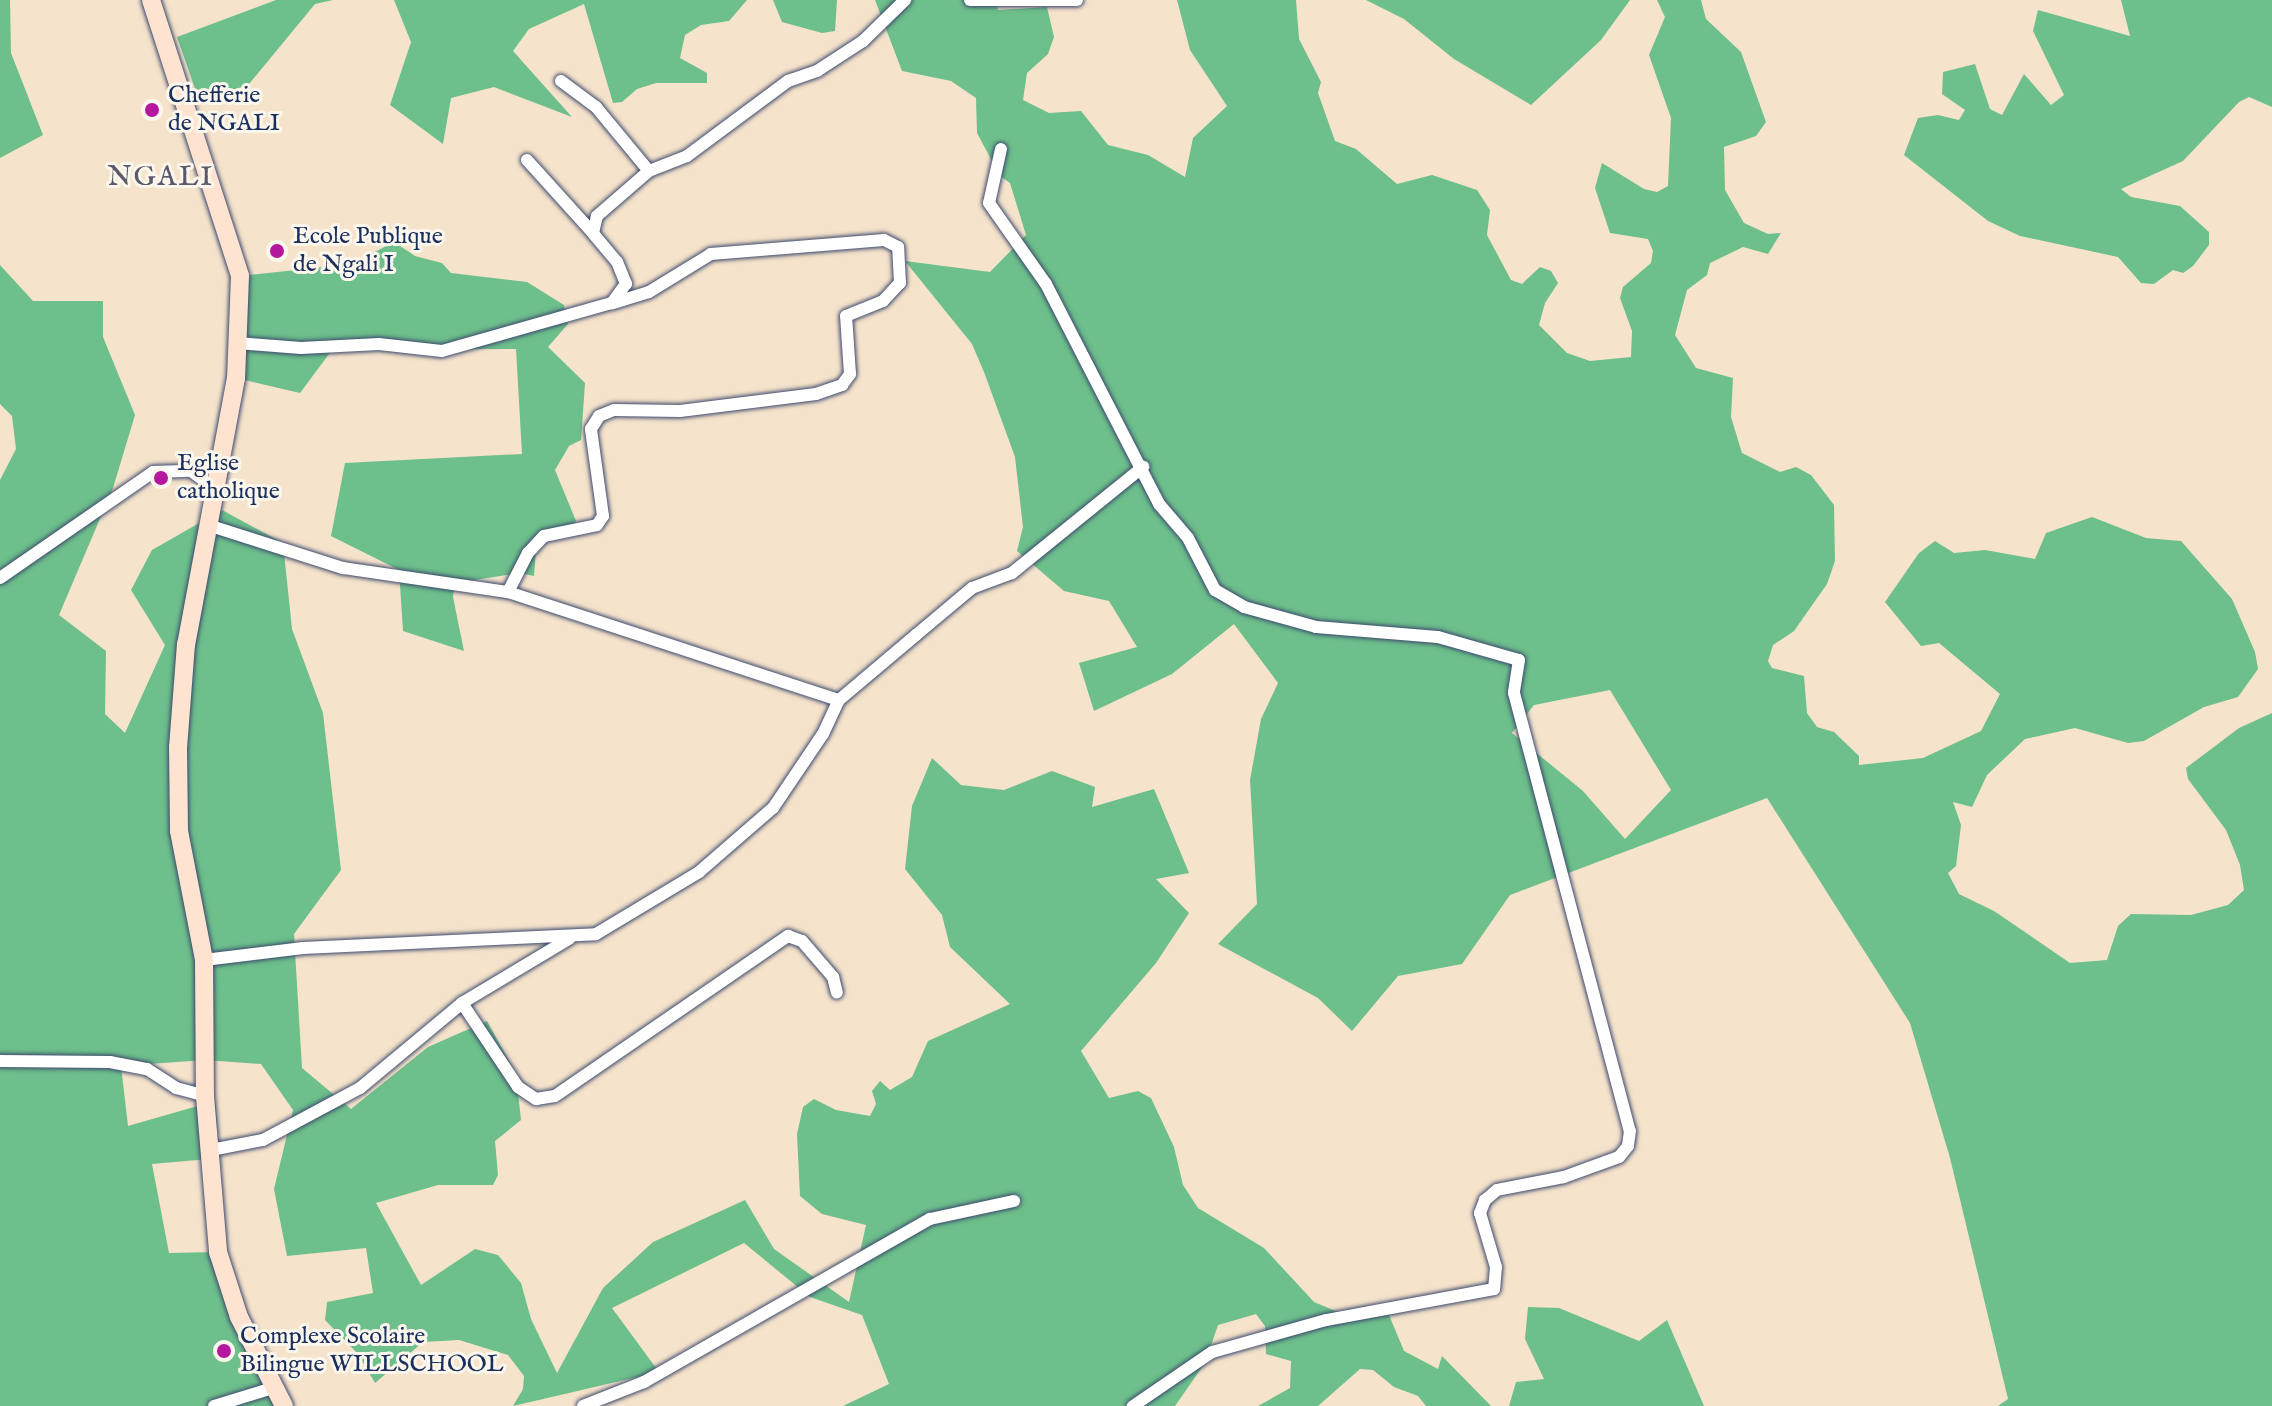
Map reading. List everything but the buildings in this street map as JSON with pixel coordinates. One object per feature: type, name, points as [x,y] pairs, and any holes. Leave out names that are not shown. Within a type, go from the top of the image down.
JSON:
[{"type":"street","points":[[151,0],[240,276],[237,343],[217,490],[186,644],[178,747],[179,831],[204,960],[205,1096],[218,1252],[239,1317],[284,1406]]},
{"type":"street","points":[[593,233],[597,216],[649,171],[687,156],[788,81],[817,71],[863,41],[905,0]]},
{"type":"street","points":[[970,0],[1077,0]]},
{"type":"street","points":[[561,81],[596,107],[649,171]]},
{"type":"street","points":[[1001,149],[989,203],[1046,284],[1143,467],[1215,590],[1244,607],[1316,627],[1438,637],[1519,660],[1514,693],[1630,1131],[1628,1146],[1619,1157],[1564,1177],[1497,1190],[1485,1200],[1480,1213],[1496,1267],[1494,1289],[1326,1320],[1212,1352],[1133,1406]]},
{"type":"street","points":[[527,160],[617,262],[626,284],[612,303]]},
{"type":"street","points":[[237,343],[301,348],[379,344],[442,351],[649,292],[711,254],[746,255],[884,240],[898,247],[900,283],[883,301],[846,316],[850,374],[842,385],[816,394],[680,411],[614,410],[599,416],[591,429],[603,516],[597,525],[544,536],[528,553],[508,592]]},
{"type":"street","points":[[204,960],[303,948],[596,934],[699,872],[773,808],[823,734],[839,700],[972,588],[1012,573],[1143,467]]},
{"type":"street","points":[[0,578],[153,472],[191,471],[217,490]]},
{"type":"street","points":[[208,525],[343,568],[508,592],[839,700]]},
{"type":"street","points":[[462,1003],[518,1087],[536,1099],[555,1096],[788,936],[802,941],[833,977],[837,993]]},
{"type":"street","points":[[211,1150],[263,1140],[360,1088],[462,1003],[573,937]]},
{"type":"street","points":[[0,1061],[30,1065],[110,1062],[147,1069],[176,1088],[205,1096]]},
{"type":"street","points":[[583,1406],[644,1382],[930,1219],[1014,1201]]},
{"type":"street","points":[[214,1406],[276,1387]]},
{"type":"green space","points":[[0,0],[10,0],[11,53],[43,135],[0,158]]},
{"type":"green space","points":[[276,0],[333,0],[315,4],[249,84],[200,103],[177,37]]},
{"type":"green space","points":[[394,0],[747,0],[729,21],[701,25],[685,35],[680,58],[707,73],[707,83],[656,83],[637,89],[622,102],[613,103],[584,4],[529,29],[513,51],[572,117],[494,87],[451,98],[443,144],[390,105],[411,42]]},
{"type":"green space","points":[[773,0],[837,0],[835,31],[822,33],[782,22]]},
{"type":"green space","points":[[875,0],[995,0],[998,10],[1047,7],[1054,37],[1048,54],[1027,73],[1023,100],[1049,113],[1081,111],[1108,145],[1148,155],[1185,177],[1193,138],[1227,106],[1190,50],[1177,0],[1296,0],[1299,39],[1321,82],[1318,93],[1335,141],[1356,149],[1397,184],[1432,175],[1477,190],[1490,210],[1487,235],[1511,280],[1522,284],[1540,267],[1551,271],[1558,283],[1545,303],[1539,325],[1567,353],[1590,361],[1631,357],[1632,331],[1620,298],[1623,287],[1651,263],[1653,251],[1648,239],[1610,233],[1595,188],[1602,163],[1644,189],[1657,192],[1668,186],[1671,118],[1649,55],[1665,17],[1657,0],[1701,0],[1706,19],[1741,52],[1766,122],[1756,136],[1724,147],[1725,190],[1744,223],[1768,234],[1781,233],[1768,254],[1743,247],[1710,263],[1707,275],[1687,290],[1675,335],[1696,368],[1733,378],[1731,417],[1742,453],[1780,472],[1796,467],[1811,475],[1834,505],[1835,561],[1827,584],[1794,631],[1773,645],[1768,661],[1772,668],[1804,676],[1807,713],[1817,727],[1834,732],[1859,756],[1859,765],[1923,758],[1981,731],[2000,694],[1939,643],[1921,646],[1885,602],[1919,553],[1935,541],[1954,553],[1985,550],[2035,559],[2046,533],[2092,517],[2146,538],[2181,541],[2232,599],[2255,652],[2258,669],[2238,697],[2204,707],[2144,741],[2128,743],[2075,728],[2025,739],[1987,775],[1972,807],[1953,802],[1961,825],[1956,866],[1948,873],[1959,894],[1994,911],[2070,963],[2107,960],[2118,926],[2131,914],[2191,915],[2228,905],[2244,890],[2240,865],[2226,830],[2188,779],[2186,768],[2239,728],[2272,713],[2272,1406],[1998,1406],[2008,1399],[1950,1158],[1910,1023],[1767,798],[1510,895],[1462,964],[1398,976],[1352,1031],[1318,998],[1218,944],[1257,904],[1250,780],[1261,719],[1278,683],[1234,624],[1172,674],[1094,711],[1079,663],[1137,647],[1109,601],[1064,591],[1017,551],[1023,527],[1015,457],[984,372],[972,344],[905,261],[990,272],[1026,235],[1010,183],[1000,176],[977,133],[976,98],[951,81],[902,71]],"holes":[[[1610,690],[1671,790],[1625,839],[1583,791],[1512,733],[1534,705]]]},
{"type":"green space","points":[[1366,0],[1630,0],[1601,40],[1531,105],[1454,59],[1404,19]]},
{"type":"green space","points":[[2121,0],[2272,0],[2272,107],[2249,97],[2239,102],[2183,161],[2121,189],[2131,197],[2180,206],[2209,232],[2209,245],[2193,266],[2183,273],[2173,270],[2154,284],[2141,283],[2118,257],[2020,236],[1988,221],[1904,155],[1918,118],[1938,115],[1959,120],[1965,110],[1942,94],[1943,72],[1975,64],[1990,109],[2002,115],[2024,74],[2051,105],[2064,95],[2033,31],[2038,10],[2130,36]]},
{"type":"green space","points":[[394,242],[415,256],[442,263],[451,273],[527,282],[564,305],[568,324],[548,347],[585,383],[581,440],[569,446],[555,470],[576,521],[569,532],[544,540],[536,550],[534,576],[520,573],[455,583],[453,597],[464,651],[403,631],[399,570],[331,536],[345,463],[522,454],[516,349],[332,350],[300,393],[236,378],[240,276],[352,264]]},
{"type":"green space","points":[[0,265],[33,301],[103,301],[103,337],[135,415],[113,488],[59,615],[106,651],[105,714],[125,733],[165,645],[131,590],[152,550],[222,510],[283,543],[292,629],[323,713],[341,870],[294,934],[302,1068],[351,1109],[428,1047],[487,1021],[516,1074],[521,1120],[495,1141],[498,1175],[493,1185],[438,1185],[376,1203],[421,1285],[475,1249],[498,1255],[521,1283],[531,1319],[557,1373],[603,1288],[653,1242],[745,1200],[774,1249],[849,1302],[866,1225],[822,1214],[800,1196],[797,1134],[803,1107],[814,1099],[836,1110],[870,1116],[876,1104],[872,1091],[880,1081],[890,1090],[912,1077],[928,1041],[1010,1004],[950,947],[942,915],[905,869],[912,806],[932,758],[961,785],[1004,790],[1052,771],[1095,787],[1092,807],[1154,789],[1189,873],[1156,879],[1189,913],[1156,963],[1081,1051],[1109,1098],[1138,1091],[1151,1098],[1174,1147],[1183,1185],[1198,1208],[1264,1248],[1314,1302],[1338,1312],[1365,1306],[1389,1315],[1404,1351],[1438,1369],[1442,1356],[1491,1406],[1426,1406],[1418,1396],[1394,1387],[1373,1370],[1360,1369],[1318,1406],[1258,1406],[1290,1388],[1291,1361],[1266,1354],[1265,1326],[1256,1314],[1218,1325],[1205,1363],[1175,1406],[843,1406],[889,1384],[862,1315],[810,1297],[744,1243],[612,1308],[659,1372],[513,1406],[523,1389],[524,1376],[508,1355],[459,1340],[423,1342],[375,1383],[358,1354],[325,1320],[327,1302],[373,1293],[366,1248],[287,1256],[274,1189],[293,1110],[261,1064],[205,1060],[121,1066],[128,1126],[215,1101],[217,1124],[211,1150],[220,1158],[152,1164],[169,1253],[218,1252],[276,1406],[0,1406],[0,480],[16,449],[12,416],[0,404]]},
{"type":"green space","points":[[1528,1307],[1559,1308],[1639,1341],[1667,1320],[1704,1406],[1509,1406],[1516,1382],[1544,1379],[1525,1339]]},
{"type":"place","name":"Chefferie de NGALI","points":[[152,110]]},
{"type":"place","name":"Ecole Publique de Ngali I","points":[[277,251]]},
{"type":"place","name":"Eglise catholique","points":[[161,478]]},
{"type":"place","name":"Complexe Scolaire Bilingue WILLSCHOOL","points":[[224,1351]]},
{"type":"district","name":"NGALI","points":[[161,178]]}]
